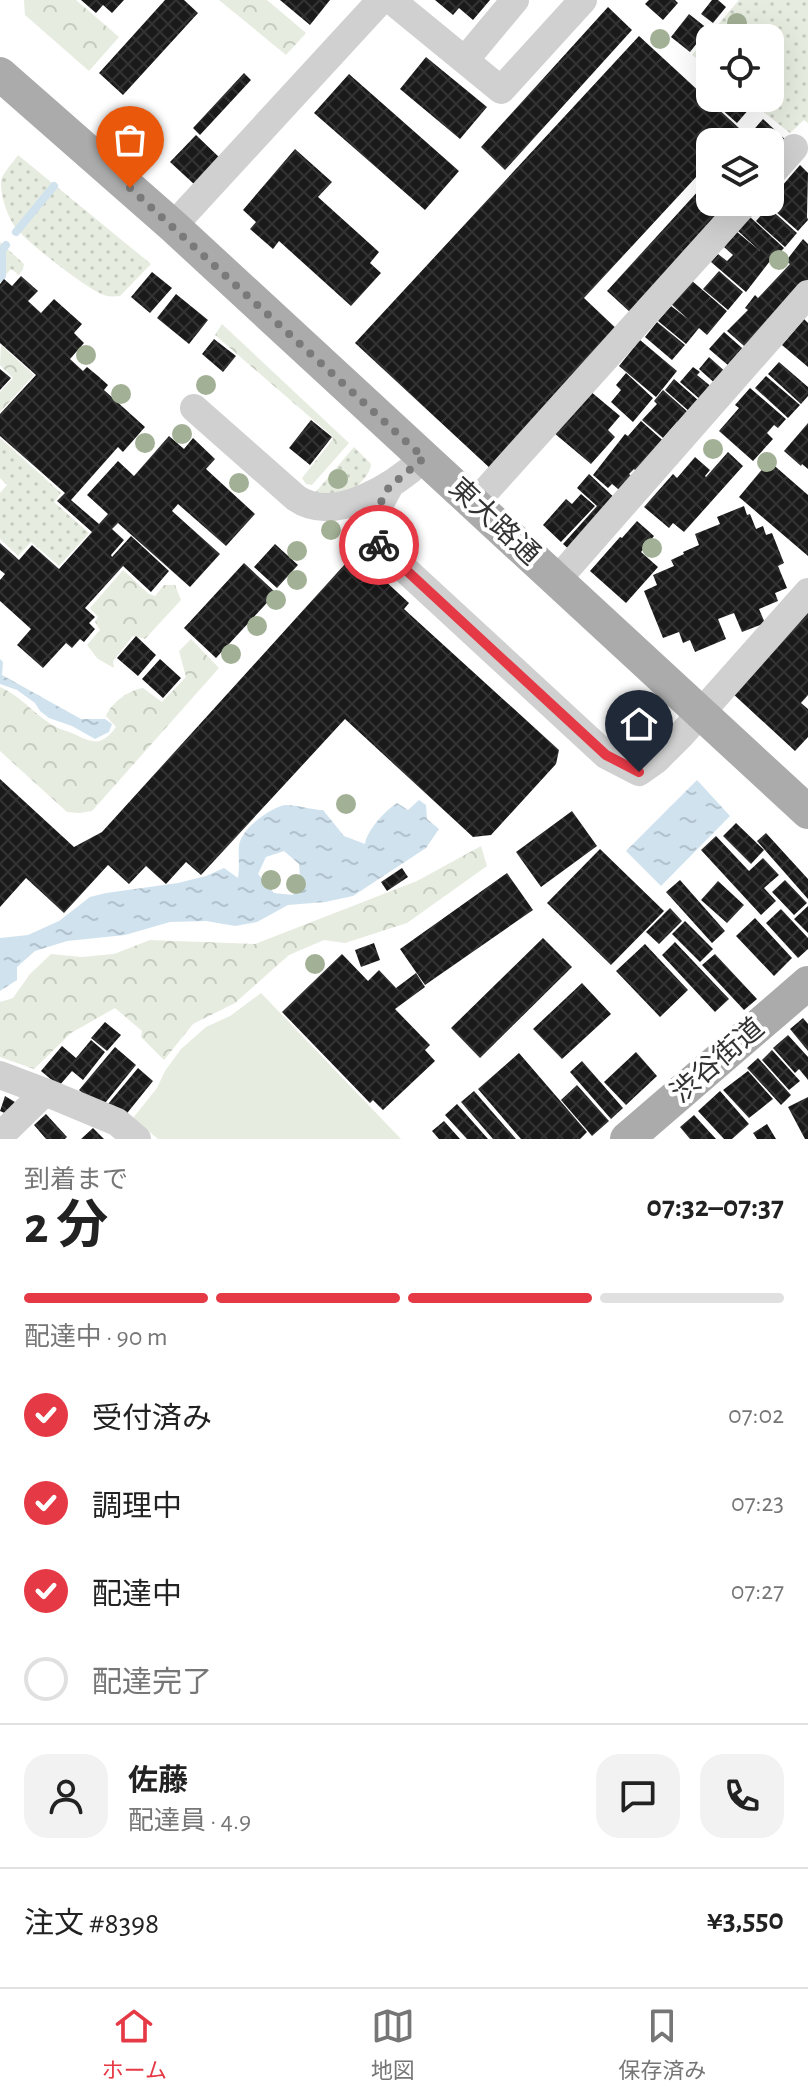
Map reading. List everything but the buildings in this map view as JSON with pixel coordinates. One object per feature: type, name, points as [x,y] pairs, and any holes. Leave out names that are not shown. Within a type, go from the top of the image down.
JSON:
[{"type":"main road","name":"東大路通","points":[[0,74],[173,226],[808,812]]},
{"type":"main road","name":"渋谷街道","points":[[627,1139],[808,983]]},
{"type":"street","points":[[173,226],[381,0]]},
{"type":"street","points":[[391,0],[501,90],[583,0]]},
{"type":"street","points":[[465,60],[515,0]]},
{"type":"street","points":[[784,160],[801,141]]},
{"type":"street","points":[[474,504],[733,216]]},
{"type":"street","points":[[557,580],[804,305]]},
{"type":"street","points":[[194,408],[304,503],[313,506],[348,503],[374,495],[389,487],[424,458]]},
{"type":"street","points":[[389,487],[373,517],[373,540],[606,755],[639,772],[656,760],[701,713],[808,592]]},
{"type":"street","points":[[0,1075],[117,1122],[137,1139]]},
{"type":"street","points":[[0,1136],[45,1092]]},
{"type":"green space","points":[[24,0],[76,0],[119,37],[89,71],[25,15]]},
{"type":"green space","points":[[219,0],[267,0],[306,33],[286,55]]},
{"type":"green space","points":[[739,0],[808,0],[808,123],[804,120],[790,133],[764,112],[784,112],[784,24],[718,24]]},
{"type":"green space","points":[[18,155],[151,264],[120,296],[107,296],[87,286],[16,228],[5,206],[1,181]]},
{"type":"green space","points":[[0,242],[24,264],[19,275],[11,269],[0,281]]},
{"type":"green space","points":[[222,324],[349,443],[312,485],[306,484],[302,478],[333,439],[332,436],[215,335]]},
{"type":"green space","points":[[1,345],[34,375],[0,412],[0,392],[13,378],[0,365]]},
{"type":"green space","points":[[0,438],[61,493],[54,502],[89,533],[59,566],[31,542],[18,556],[0,539],[0,493],[7,485],[0,478]]},
{"type":"green space","points":[[354,447],[371,464],[362,481],[347,491],[314,494]]},
{"type":"green space","points":[[123,570],[155,596],[164,585],[175,585],[181,600],[145,639],[133,636],[113,661],[114,668],[98,659],[87,645],[100,630],[95,622],[98,617],[90,608]]},
{"type":"green space","points":[[191,639],[219,668],[92,811],[67,812],[0,751],[0,687],[58,728],[92,741],[101,740],[116,727],[106,716],[121,698],[143,688],[162,702],[186,677],[179,651]]},
{"type":"green space","points":[[481,846],[487,866],[407,923],[345,943],[324,940],[289,955],[235,1003],[193,1024],[164,1060],[141,1037],[142,1031],[115,1008],[71,1033],[34,1069],[0,1057],[0,1002],[13,998],[30,974],[51,954],[81,957],[114,954],[150,940],[255,944],[417,881]]},
{"type":"green space","points":[[261,993],[401,1139],[158,1139],[133,1118],[157,1088],[181,1049],[206,1027],[230,1016]]},
{"type":"water","points":[[0,659],[3,662],[2,675],[81,719],[105,719],[112,724],[109,732],[95,739],[49,718],[17,690],[0,684]]},
{"type":"water","points":[[697,780],[730,816],[661,886],[626,851]]},
{"type":"water","points":[[419,800],[426,805],[427,819],[439,829],[426,848],[353,896],[288,905],[257,922],[235,926],[206,921],[170,922],[125,935],[67,941],[35,951],[17,967],[17,980],[0,991],[0,938],[28,935],[59,921],[90,897],[178,883],[224,868],[238,878],[239,846],[244,833],[278,807],[288,805],[323,810],[344,836],[365,844],[373,827],[392,806],[397,803],[408,810]],"holes":[[[284,851],[299,864],[300,877],[293,895],[274,893],[258,874],[266,857]]]},
{"type":"waterway","points":[[16,232],[54,186]]},
{"type":"waterway","points":[[0,278],[2,250],[6,245]]},
{"type":"way so far","points":[[130,188],[424,458],[389,487],[373,517],[373,540],[379,545]]},
{"type":"route","points":[[379,545],[606,755],[639,772]]}]
